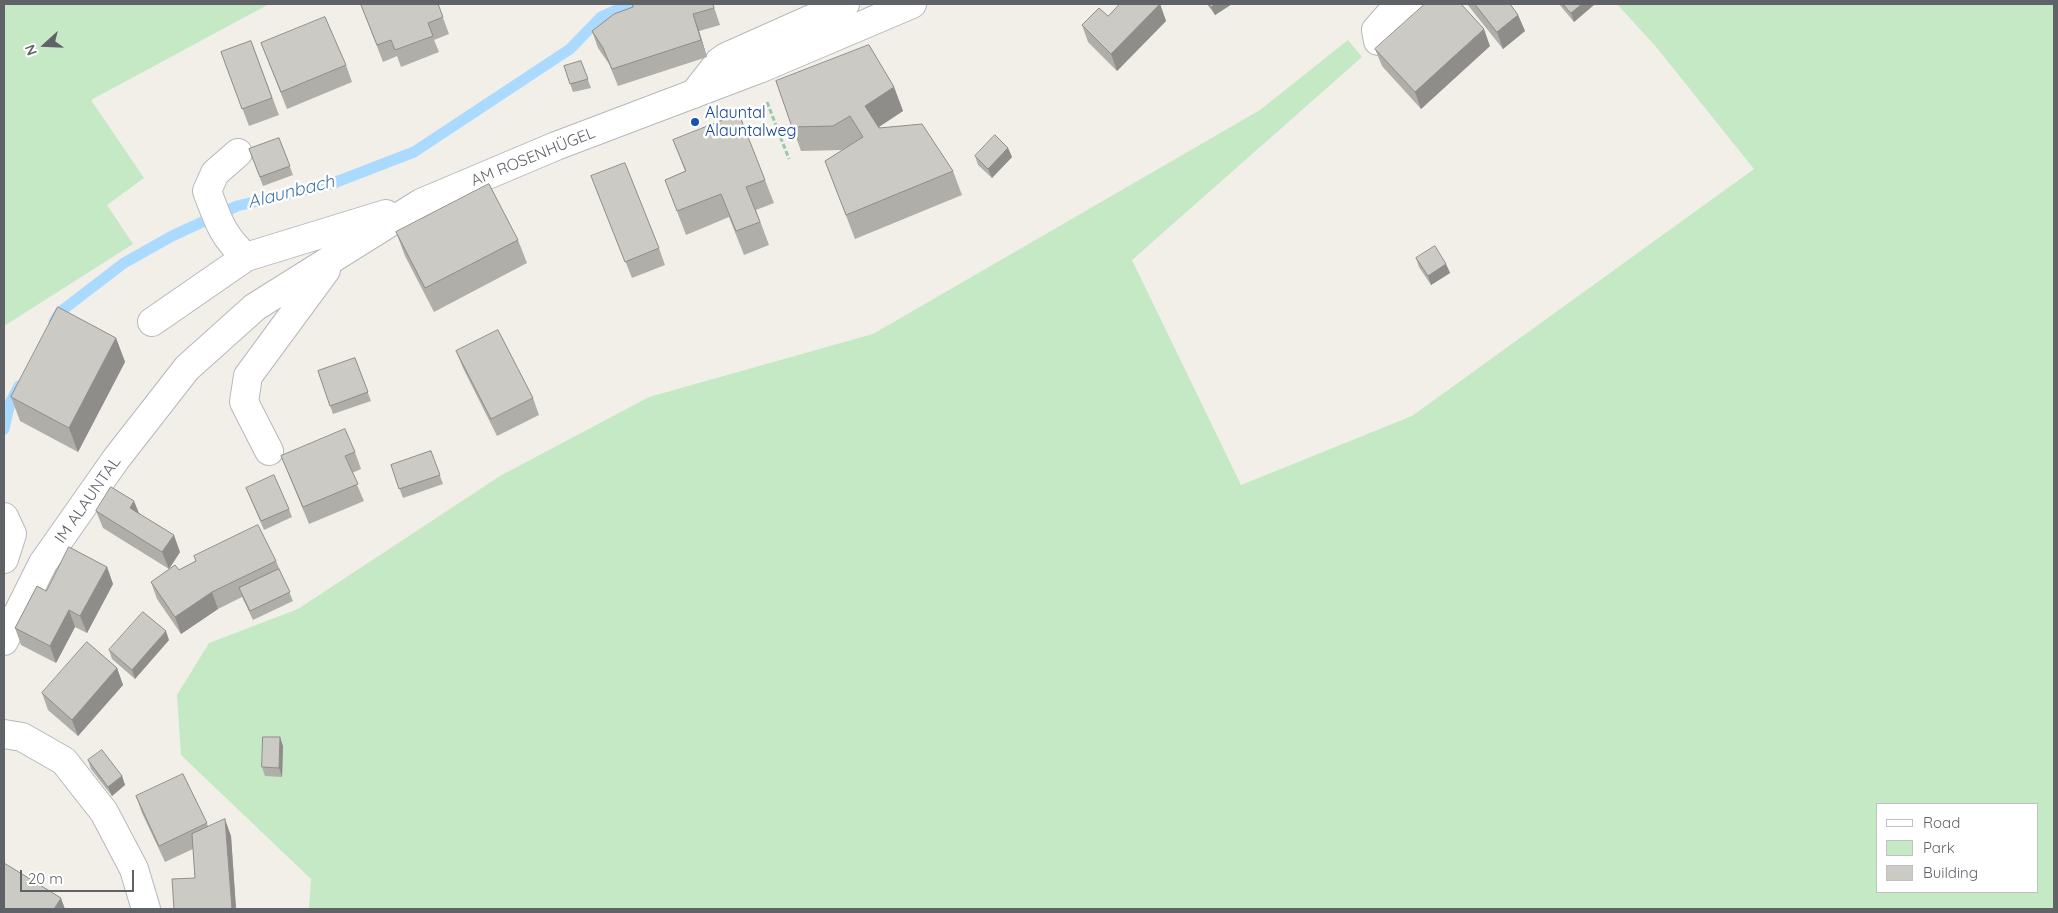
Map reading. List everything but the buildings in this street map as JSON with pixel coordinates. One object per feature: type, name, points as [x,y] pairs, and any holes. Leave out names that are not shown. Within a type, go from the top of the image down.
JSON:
[{"type":"street","points":[[694,94],[726,57],[845,4]]},
{"type":"street","name":"AM ROSENHÜGEL","points":[[187,368],[255,307],[421,203],[556,146],[758,69],[912,4]]},
{"type":"street","points":[[1399,4],[1376,30],[1378,41],[1388,40],[1427,4]]},
{"type":"street","points":[[238,153],[215,173],[207,191],[222,229],[232,244],[246,257]]},
{"type":"street","points":[[152,322],[246,257],[421,203]]},
{"type":"street","points":[[269,451],[244,402],[248,376],[338,256]]},
{"type":"street","name":"IM ALAUNTAL","points":[[4,641],[43,564],[116,459],[187,368]]},
{"type":"street","points":[[4,517],[12,534],[4,559]]},
{"type":"street","points":[[4,734],[22,737],[64,761],[104,812],[134,869],[146,909]]},
{"type":"path","points":[[766,98],[789,159]]},
{"type":"green space","points":[[4,4],[269,4],[91,100],[144,178],[107,205],[133,244],[4,326]]},
{"type":"green space","points":[[1617,4],[2054,4],[2054,909],[309,909],[311,879],[181,755],[177,695],[209,643],[298,609],[500,476],[649,397],[873,334],[1260,110],[1348,40],[1362,57],[1132,260],[1241,485],[1412,416],[1754,169],[1657,48]]},
{"type":"waterway","name":"Alaunbach","points":[[54,322],[60,312],[124,263],[172,236],[237,206],[331,184],[414,152],[570,49],[601,17],[630,4]]},
{"type":"waterway","name":"Alaunbach","points":[[4,429],[10,403],[19,386]]},
{"type":"place","name":"Alauntal Alauntalweg","points":[[695,122]]}]
